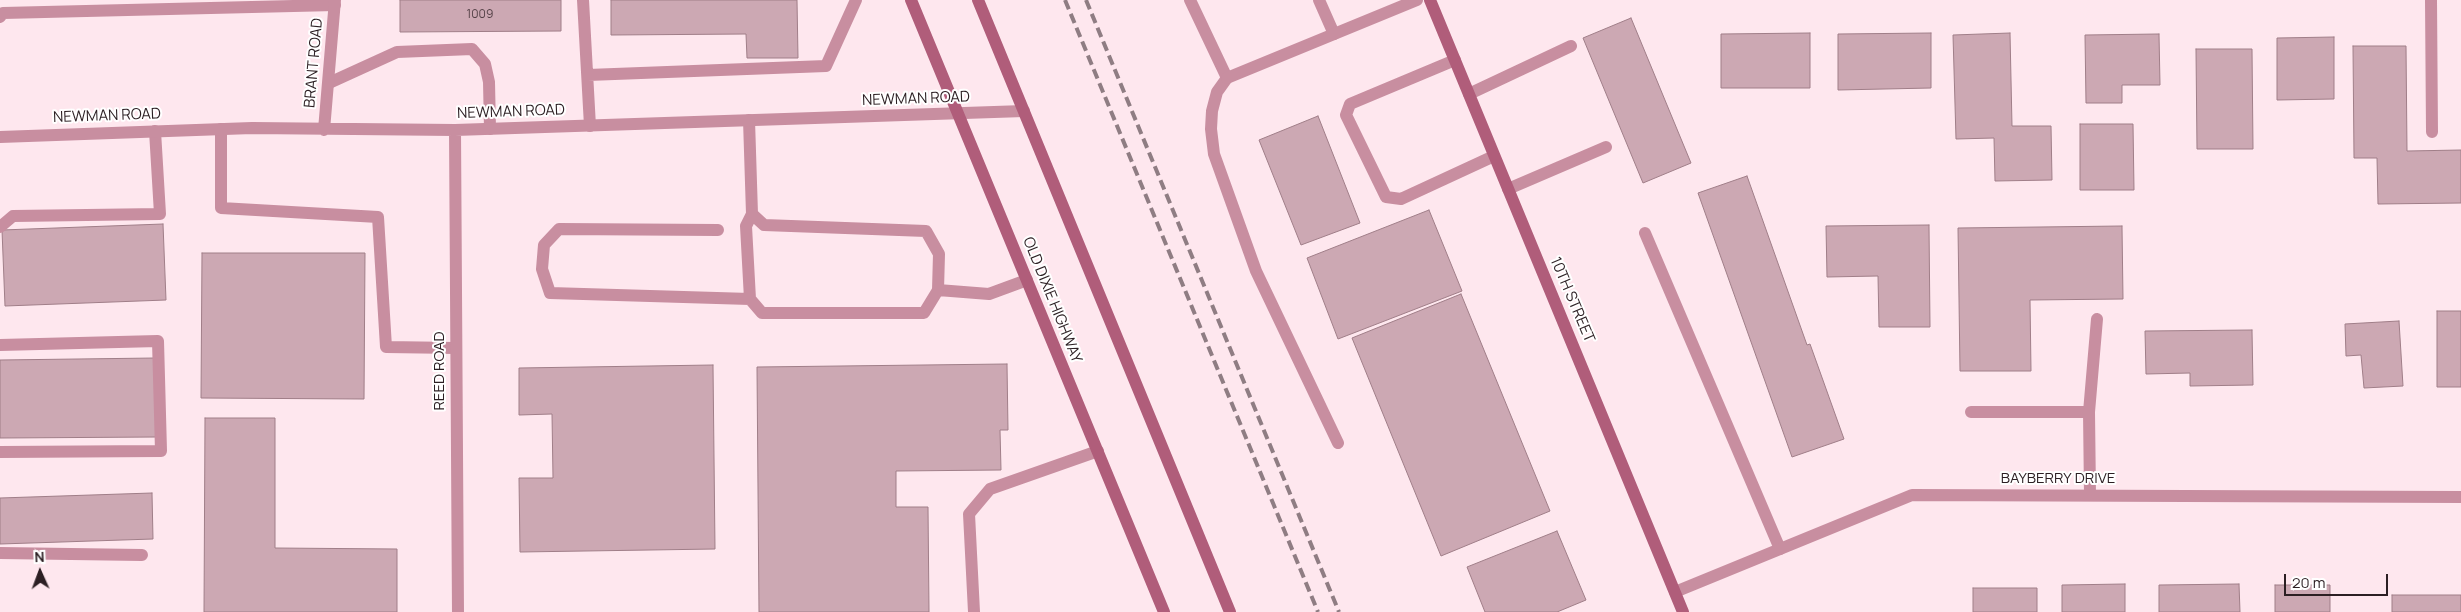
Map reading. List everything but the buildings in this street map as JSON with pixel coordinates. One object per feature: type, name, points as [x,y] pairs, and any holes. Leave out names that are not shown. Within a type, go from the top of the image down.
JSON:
[{"type":"main road","name":"OLD DIXIE HIGHWAY","points":[[910,0],[1164,612]]},
{"type":"main road","points":[[978,0],[1230,612]]},
{"type":"main road","name":"10TH STREET","points":[[1430,0],[1683,612]]},
{"type":"street","points":[[583,0],[590,126]]},
{"type":"street","points":[[588,75],[826,66],[856,0]]},
{"type":"street","points":[[1190,0],[1227,78]]},
{"type":"street","points":[[1319,0],[1334,34]]},
{"type":"street","points":[[1338,443],[1256,271],[1214,154],[1211,129],[1212,111],[1217,92],[1227,78],[1417,0]]},
{"type":"street","points":[[2431,0],[2432,132]]},
{"type":"street","points":[[0,17],[3,13],[335,3]]},
{"type":"street","name":"BRANT ROAD","points":[[324,130],[335,3]]},
{"type":"street","points":[[1469,94],[1571,46]]},
{"type":"street","points":[[329,83],[397,52],[472,49],[485,64],[489,82],[490,129]]},
{"type":"street","points":[[1455,60],[1350,104],[1346,116],[1386,197],[1401,199],[1494,156]]},
{"type":"street","name":"NEWMAN ROAD","points":[[0,136],[221,129],[456,130],[1024,111]]},
{"type":"street","points":[[749,120],[752,214],[746,226],[750,299],[762,313],[924,314],[938,290],[939,254],[926,231],[764,225],[752,214]]},
{"type":"street","points":[[221,129],[221,208],[378,218],[386,347],[456,348]]},
{"type":"street","name":"REED ROAD","points":[[456,130],[458,612]]},
{"type":"street","points":[[0,227],[13,216],[160,214],[155,131]]},
{"type":"street","points":[[1508,189],[1606,147]]},
{"type":"street","points":[[718,230],[558,229],[544,245],[542,269],[550,293],[750,299]]},
{"type":"street","points":[[1645,233],[1780,549]]},
{"type":"street","points":[[938,290],[989,294],[1027,280]]},
{"type":"street","points":[[2090,495],[2088,412],[2097,319]]},
{"type":"street","points":[[0,345],[158,341],[161,450],[0,452]]},
{"type":"street","points":[[1971,412],[2088,412]]},
{"type":"street","points":[[974,612],[969,514],[990,489],[1098,451]]},
{"type":"street","name":"BAYBERRY DRIVE","points":[[1675,592],[1912,495],[2461,497]]},
{"type":"street","points":[[0,554],[142,555]]},
{"type":"railway","points":[[1065,0],[1318,612]]},
{"type":"railway","points":[[1086,0],[1339,612]]}]
